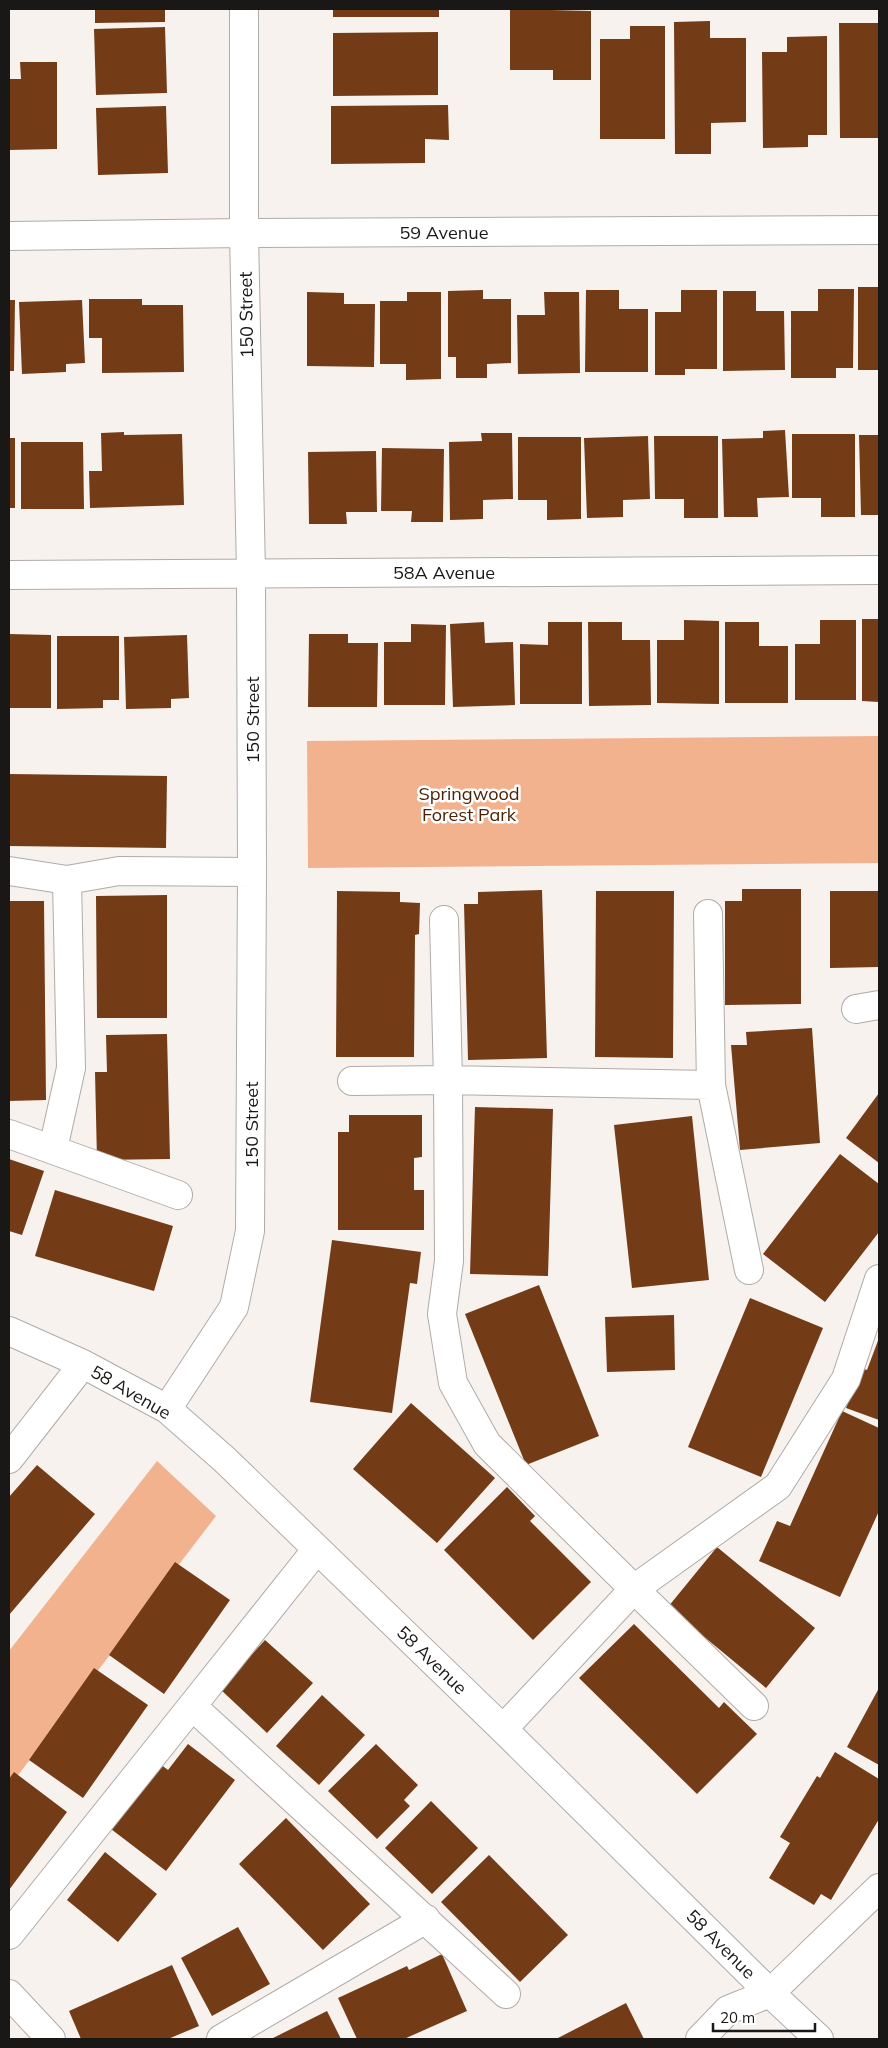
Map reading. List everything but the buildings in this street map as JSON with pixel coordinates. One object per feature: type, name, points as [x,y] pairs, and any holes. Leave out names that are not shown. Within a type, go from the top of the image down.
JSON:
[{"type":"street","name":"150 Street","points":[[167,1409],[234,1307],[250,1231],[251,573],[244,233],[244,9]]},
{"type":"street","name":"59 Avenue","points":[[9,236],[879,230]]},
{"type":"street","name":"58A Avenue","points":[[9,575],[879,570]]},
{"type":"street","points":[[9,871],[67,880],[119,870],[252,872]]},
{"type":"street","points":[[53,1149],[72,1068],[67,880]]},
{"type":"street","points":[[708,914],[712,1086],[749,1270]]},
{"type":"street","points":[[444,920],[448,1080],[448,1261],[442,1314],[453,1383],[488,1444],[754,1706]]},
{"type":"street","points":[[352,1081],[448,1080],[712,1086]]},
{"type":"street","points":[[9,1134],[178,1195]]},
{"type":"street","points":[[502,1729],[634,1589],[778,1486],[846,1379],[879,1279]]},
{"type":"street","name":"58 Avenue","points":[[9,1331],[83,1364],[167,1409],[224,1459],[819,2039]]},
{"type":"street","points":[[9,1459],[83,1364]]},
{"type":"street","points":[[9,1935],[317,1549]]},
{"type":"street","points":[[192,1706],[506,1994]]},
{"type":"street","points":[[700,2039],[728,2010],[770,1993],[879,1888]]},
{"type":"street","points":[[221,2039],[426,1919]]},
{"type":"street","points":[[9,1994],[50,2039]]},
{"type":"green space","name":"Springwood Forest Park","points":[[879,736],[879,863],[308,868],[307,741]]},
{"type":"green space","points":[[157,1461],[216,1516],[9,1787],[9,1651]]}]
